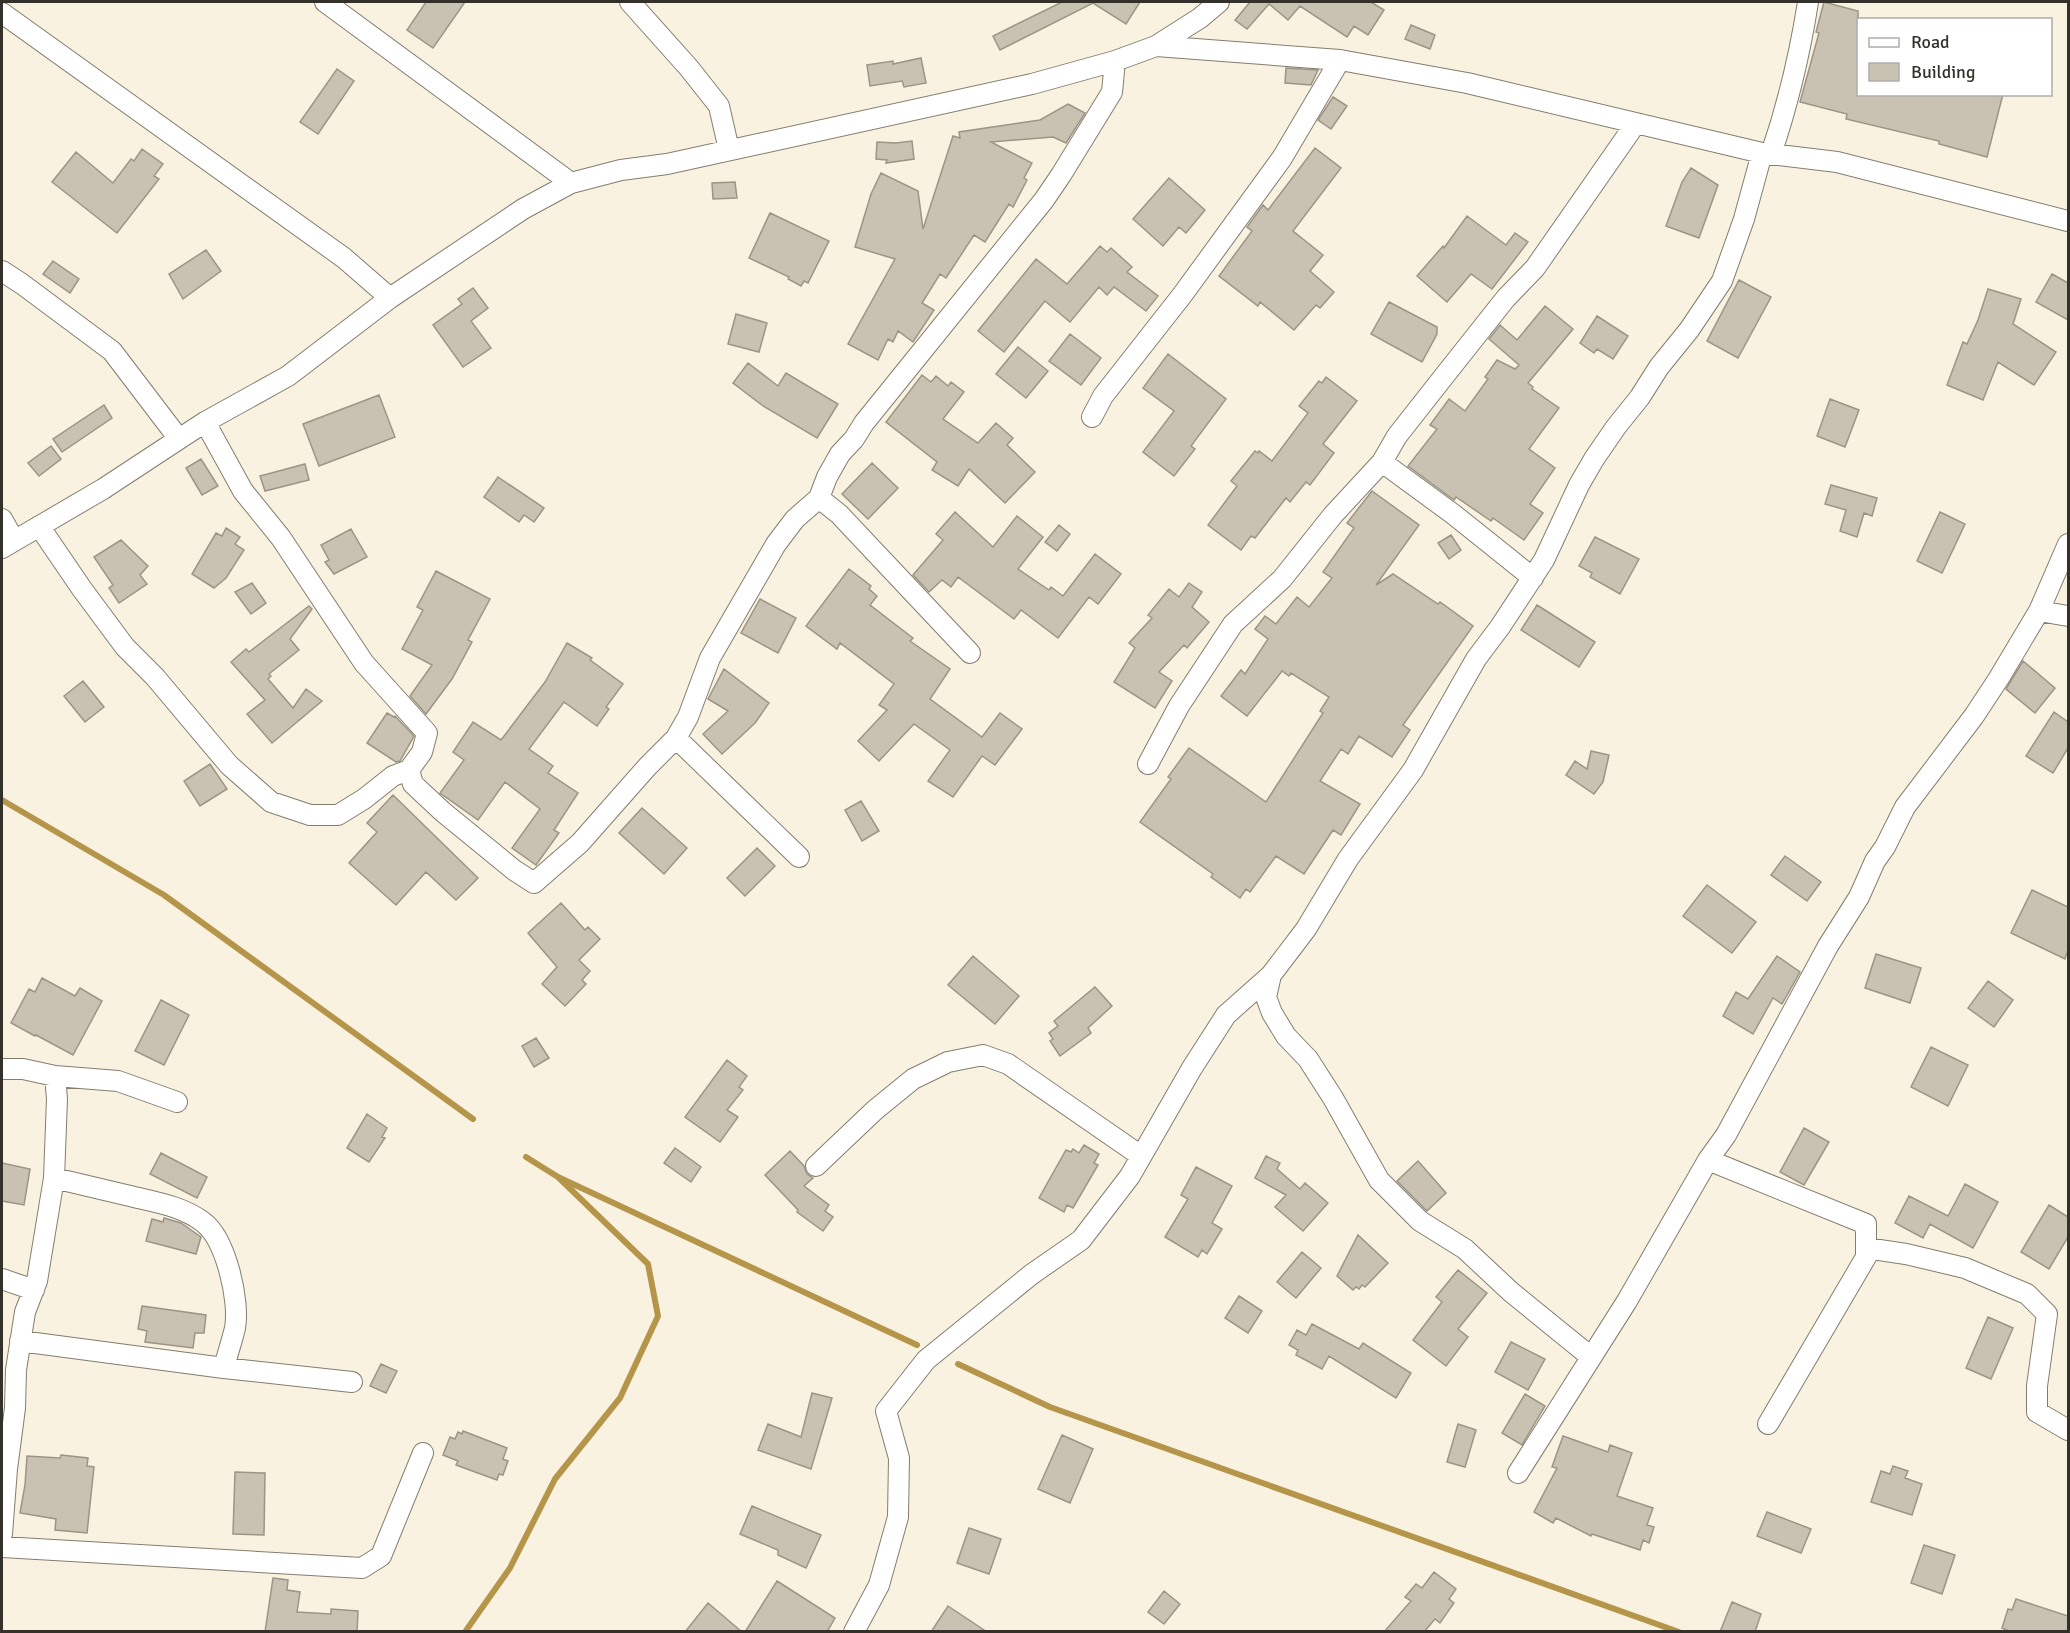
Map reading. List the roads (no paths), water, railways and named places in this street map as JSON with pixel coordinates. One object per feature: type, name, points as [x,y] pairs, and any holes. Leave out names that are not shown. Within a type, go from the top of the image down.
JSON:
[{"type":"street","points":[[325,2],[572,183]]},
{"type":"street","points":[[630,2],[689,68],[718,106],[729,150]]},
{"type":"street","points":[[2,519],[8,544],[103,489],[205,422],[288,376],[390,298],[523,209],[572,183],[621,170],[667,164],[1032,84],[1115,62],[1156,46],[1200,18],[1219,2]]},
{"type":"street","points":[[854,1632],[879,1584],[898,1517],[899,1458],[886,1411],[926,1360],[1032,1274],[1081,1240],[1130,1176],[1192,1068],[1226,1015],[1271,975],[1306,929],[1348,859],[1413,770],[1476,659],[1544,560],[1579,485],[1594,459],[1659,367],[1689,330],[1722,281],[1767,153],[1785,113],[1803,37],[1808,2]]},
{"type":"street","points":[[2,13],[344,258],[390,298]]},
{"type":"street","points":[[1156,46],[1340,60],[1467,83],[1767,153],[1837,162],[2068,221]]},
{"type":"street","points":[[1092,417],[1103,396],[1183,294],[1281,158],[1340,60]]},
{"type":"street","points":[[409,770],[413,784],[443,812],[514,870],[534,883],[580,843],[676,738],[688,717],[710,658],[776,544],[795,519],[819,498],[827,477],[840,454],[855,439],[864,423],[1031,217],[1061,175],[1112,92],[1115,62]]},
{"type":"street","points":[[1148,764],[1179,706],[1233,624],[1282,579],[1333,515],[1382,462],[1397,436],[1445,375],[1506,298],[1535,268],[1636,123]]},
{"type":"street","points":[[2,271],[112,351],[179,439]]},
{"type":"street","points":[[39,526],[125,647],[155,677],[230,765],[271,802],[310,815],[338,815],[364,799],[393,776],[409,770],[422,753],[427,733],[364,663],[281,538],[243,491],[205,422]]},
{"type":"street","points":[[1382,462],[1453,514],[1533,578]]},
{"type":"street","points":[[819,498],[854,530],[970,653]]},
{"type":"street","points":[[1518,1473],[1627,1301],[1708,1160],[1726,1135],[1828,946],[1854,907],[1905,807],[1974,716],[2039,611],[2068,544]]},
{"type":"street","points":[[2039,611],[2068,616]]},
{"type":"street","points":[[676,738],[799,857]]},
{"type":"street","points":[[1271,975],[1266,997],[1272,1013],[1286,1036],[1308,1059],[1333,1098],[1378,1180],[1420,1221],[1465,1249],[1511,1292],[1591,1357]]},
{"type":"street","points":[[816,1166],[875,1110],[913,1079],[948,1062],[983,1055],[1008,1064],[1142,1156]]},
{"type":"street","points":[[2,1069],[23,1069],[55,1076],[118,1081],[177,1102]]},
{"type":"street","points":[[2,1534],[4,1469],[9,1459],[20,1341],[25,1312],[34,1290],[54,1178],[57,1099],[55,1076]]},
{"type":"street","points":[[1708,1160],[1866,1224],[1866,1257],[1768,1424]]},
{"type":"street","points":[[54,1178],[177,1207],[203,1222],[214,1233],[230,1270],[235,1306],[235,1326],[224,1368]]},
{"type":"street","points":[[1866,1248],[1906,1254],[1965,1268],[2026,1294],[2047,1314],[2037,1386],[2037,1412],[2068,1430]]},
{"type":"street","points":[[2,1279],[34,1290]]},
{"type":"street","points":[[20,1341],[352,1382]]},
{"type":"street","points":[[2,1547],[362,1568],[381,1557],[423,1452]]},
{"type":"waterway","points":[[2,800],[164,895],[473,1119]]},
{"type":"waterway","points":[[526,1157],[558,1177],[917,1345]]},
{"type":"waterway","points":[[465,1632],[510,1568],[555,1479],[620,1398],[658,1316],[648,1264],[558,1177]]},
{"type":"waterway","points":[[958,1364],[1050,1407],[1679,1632]]}]
